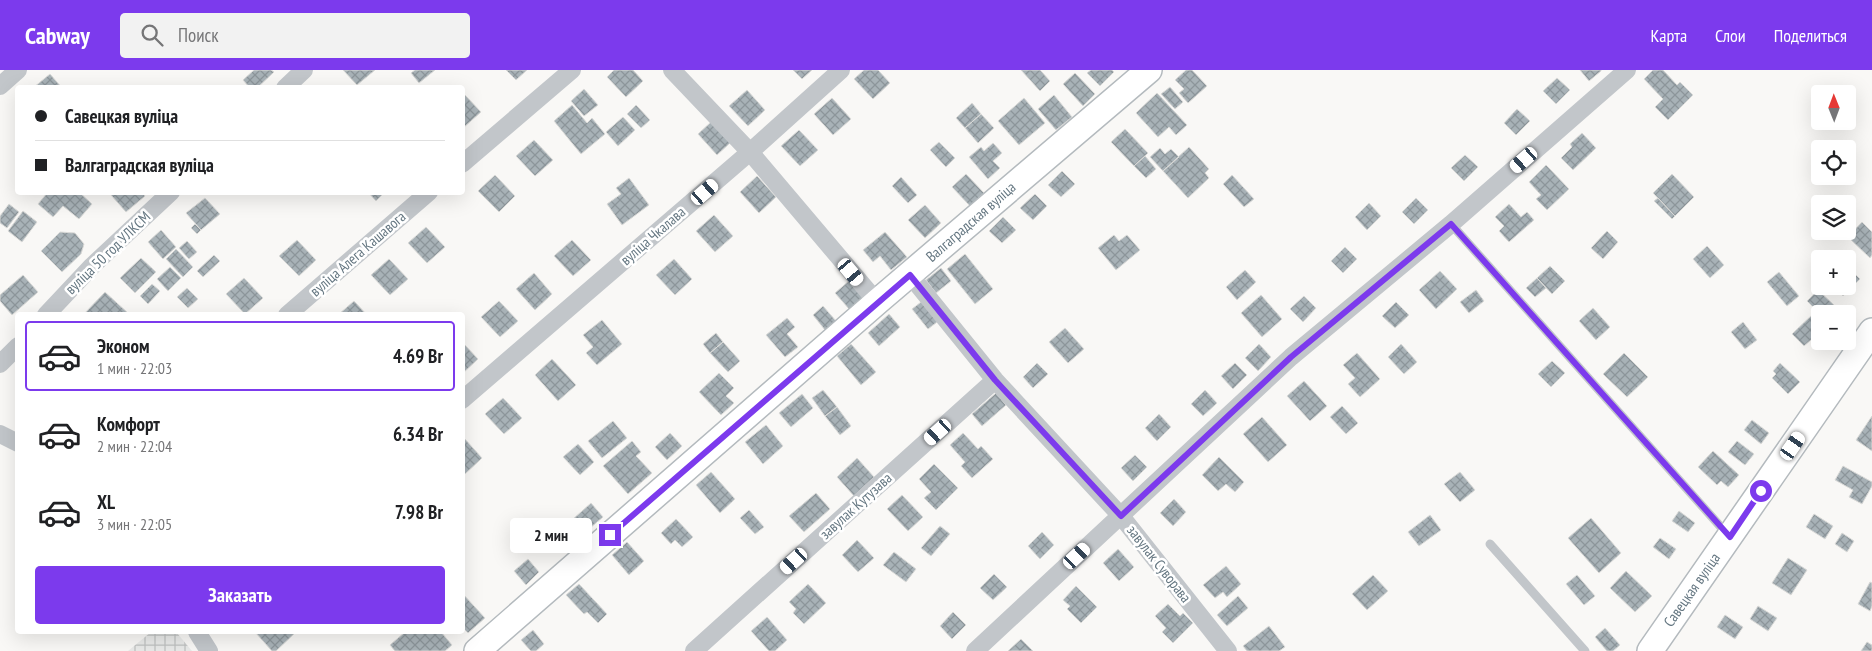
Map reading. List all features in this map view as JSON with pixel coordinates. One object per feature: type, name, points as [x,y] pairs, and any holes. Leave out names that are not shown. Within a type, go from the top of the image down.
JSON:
[{"type":"street","points":[[0,86],[18,70]]},
{"type":"street","points":[[288,85],[304,70]]},
{"type":"street","points":[[465,161],[572,70]]},
{"type":"street","points":[[672,70],[750,152],[876,302]]},
{"type":"street","name":"вуліца Чкалава","points":[[465,397],[750,152],[841,70]]},
{"type":"street","name":"Валгаградская вуліца","points":[[477,651],[876,302],[1149,70]]},
{"type":"street","points":[[975,651],[1291,357],[1451,224],[1627,70]]},
{"type":"street","name":"вуліца 50 год УЛКСМ","points":[[49,312],[92,266],[168,195]]},
{"type":"street","name":"вуліца Алега Кашавога","points":[[290,312],[427,195]]},
{"type":"street","name":"завулак Суворава","points":[[910,275],[995,380],[1121,516],[1228,651]]},
{"type":"street","name":"Савецкая вуліца","points":[[1652,650],[1872,331]]},
{"type":"street","points":[[0,364],[15,349]]},
{"type":"street","name":"завулак Кутузава","points":[[694,651],[995,380]]},
{"type":"street","points":[[0,434],[15,442]]},
{"type":"street","points":[[198,634],[209,651]]},
{"type":"lane","points":[[1451,224],[1730,537]]},
{"type":"lane","points":[[1490,544],[1585,651]]},
{"type":"shaded area","points":[[149,634],[178,634],[192,651],[128,651]]},
{"type":"building","points":[[254,70],[271,70],[274,72],[260,85],[247,85],[243,80]]},
{"type":"building","points":[[343,70],[375,70],[357,85]]},
{"type":"building","points":[[415,70],[435,70],[419,83],[411,73]]},
{"type":"building","points":[[506,70],[527,70],[516,80]]},
{"type":"building","points":[[614,70],[633,70],[643,81],[626,97],[607,77]]},
{"type":"building","points":[[793,70],[812,70],[802,79]]},
{"type":"building","points":[[864,70],[878,70],[890,83],[873,99],[854,79]]},
{"type":"building","points":[[1021,70],[1040,70],[1050,81],[1040,91]]},
{"type":"building","points":[[1091,70],[1112,70],[1114,72],[1100,86],[1087,73]]},
{"type":"building","points":[[1186,70],[1192,70],[1207,86],[1188,103],[1179,93],[1184,89],[1175,80]]},
{"type":"building","points":[[1580,70],[1601,70],[1601,71],[1589,81]]},
{"type":"building","points":[[1653,70],[1663,70],[1677,85],[1680,82],[1693,95],[1668,120],[1655,107],[1663,99],[1644,79]]},
{"type":"building","points":[[1075,73],[1095,94],[1083,106],[1063,84]]},
{"type":"building","points":[[50,74],[59,85],[37,85]]},
{"type":"building","points":[[1557,78],[1570,90],[1556,104],[1543,91]]},
{"type":"building","points":[[1170,87],[1183,102],[1175,109],[1161,94]]},
{"type":"building","points":[[584,89],[598,105],[584,116],[571,101]]},
{"type":"building","points":[[747,90],[765,110],[748,126],[729,106]]},
{"type":"building","points":[[1157,93],[1187,125],[1176,135],[1169,127],[1158,137],[1136,113]]},
{"type":"building","points":[[465,95],[481,112],[465,126]]},
{"type":"building","points":[[1054,95],[1072,117],[1056,130],[1038,109]]},
{"type":"building","points":[[832,98],[851,119],[833,135],[814,114]]},
{"type":"building","points":[[1024,98],[1045,123],[1019,145],[998,121]]},
{"type":"building","points":[[972,103],[981,114],[965,128],[956,118]]},
{"type":"building","points":[[572,105],[587,123],[592,118],[605,134],[581,154],[554,121]]},
{"type":"building","points":[[636,105],[650,120],[641,128],[627,114]]},
{"type":"building","points":[[1517,109],[1530,121],[1516,135],[1504,123]]},
{"type":"building","points":[[981,114],[994,128],[978,143],[965,128]]},
{"type":"building","points":[[623,117],[635,130],[618,146],[606,132]]},
{"type":"building","points":[[711,122],[730,143],[717,155],[698,134]]},
{"type":"building","points":[[1125,129],[1148,153],[1134,166],[1111,142]]},
{"type":"building","points":[[799,130],[818,150],[800,166],[781,146]]},
{"type":"building","points":[[1582,133],[1596,148],[1573,170],[1561,158],[1572,147],[1570,144]]},
{"type":"building","points":[[534,140],[553,160],[535,176],[516,156]]},
{"type":"building","points":[[939,142],[955,158],[946,167],[930,150]]},
{"type":"building","points":[[993,143],[1002,153],[993,161],[1000,168],[988,179],[969,157],[981,147],[984,151]]},
{"type":"building","points":[[1189,147],[1209,169],[1205,173],[1209,178],[1188,198],[1163,171]]},
{"type":"building","points":[[1160,148],[1165,154],[1171,149],[1179,157],[1163,171],[1150,157]]},
{"type":"building","points":[[1465,155],[1478,167],[1464,181],[1451,168]]},
{"type":"building","points":[[1145,156],[1156,169],[1146,178],[1134,166]]},
{"type":"building","points":[[1546,165],[1569,189],[1547,210],[1536,199],[1541,195],[1529,182]]},
{"type":"building","points":[[1062,171],[1075,184],[1061,197],[1048,185]]},
{"type":"building","points":[[966,174],[984,193],[970,206],[952,187]]},
{"type":"building","points":[[1672,174],[1694,197],[1675,216],[1653,193]]},
{"type":"building","points":[[495,175],[515,196],[499,212],[478,191]]},
{"type":"building","points":[[1232,175],[1254,199],[1244,207],[1223,184]]},
{"type":"building","points":[[757,176],[776,197],[759,213],[740,192]]},
{"type":"building","points":[[901,177],[917,195],[908,203],[892,186]]},
{"type":"building","points":[[629,178],[649,205],[622,225],[607,204],[621,194],[616,188]]},
{"type":"building","points":[[1035,194],[1047,206],[1033,220],[1020,208]]},
{"type":"building","points":[[46,195],[82,195],[92,204],[79,219],[63,206],[53,217],[38,204]]},
{"type":"building","points":[[111,195],[144,195],[145,196],[126,212]]},
{"type":"building","points":[[371,195],[382,195],[376,201]]},
{"type":"building","points":[[205,198],[220,214],[201,230],[186,213]]},
{"type":"building","points":[[1416,198],[1428,210],[1414,224],[1402,212]]},
{"type":"building","points":[[1658,198],[1675,216],[1672,219],[1654,201]]},
{"type":"building","points":[[1369,203],[1381,216],[1367,230],[1355,217]]},
{"type":"building","points":[[9,204],[19,212],[7,228],[0,223],[0,216]]},
{"type":"building","points":[[1509,204],[1521,217],[1527,212],[1534,220],[1509,242],[1499,231],[1504,226],[1495,217]]},
{"type":"building","points":[[925,205],[941,223],[925,238],[908,220]]},
{"type":"building","points":[[23,211],[37,222],[22,242],[8,231]]},
{"type":"building","points":[[714,215],[733,236],[715,252],[696,231]]},
{"type":"building","points":[[1003,217],[1016,230],[1002,243],[989,231]]},
{"type":"building","points":[[1862,222],[1872,232],[1872,255],[1870,258],[1851,240],[1856,240],[1856,228]]},
{"type":"building","points":[[195,224],[201,230],[197,234],[191,228]]},
{"type":"building","points":[[426,227],[445,247],[427,263],[408,243]]},
{"type":"building","points":[[161,230],[176,247],[163,259],[148,242]]},
{"type":"building","points":[[1607,231],[1618,242],[1603,259],[1591,248]]},
{"type":"building","points":[[60,232],[75,233],[84,244],[81,254],[62,272],[41,251]]},
{"type":"building","points":[[885,232],[907,257],[891,270],[880,256],[873,262],[863,250]]},
{"type":"building","points":[[1114,235],[1119,241],[1127,235],[1140,250],[1116,270],[1098,248]]},
{"type":"building","points":[[297,240],[316,260],[299,276],[279,256]]},
{"type":"building","points":[[572,240],[591,260],[573,276],[554,256]]},
{"type":"building","points":[[187,241],[197,252],[189,259],[179,248]]},
{"type":"building","points":[[1707,246],[1724,265],[1710,278],[1693,259]]},
{"type":"building","points":[[1345,247],[1357,259],[1343,273],[1331,261]]},
{"type":"building","points":[[176,249],[193,267],[183,277],[166,259]]},
{"type":"building","points":[[965,254],[993,289],[975,304],[947,269]]},
{"type":"building","points":[[214,255],[220,261],[203,277],[197,271]]},
{"type":"building","points":[[141,258],[156,272],[135,293],[120,278]]},
{"type":"building","points":[[389,259],[408,279],[390,295],[371,275]]},
{"type":"building","points":[[674,259],[692,279],[675,295],[656,275]]},
{"type":"building","points":[[1550,266],[1565,281],[1552,294],[1537,278]]},
{"type":"building","points":[[170,267],[181,278],[168,291],[157,279]]},
{"type":"building","points":[[941,268],[951,281],[936,293],[926,280]]},
{"type":"building","points":[[1245,270],[1256,282],[1237,300],[1226,287]]},
{"type":"building","points":[[1440,271],[1457,289],[1436,309],[1419,290]]},
{"type":"building","points":[[1779,272],[1799,296],[1787,306],[1767,282]]},
{"type":"building","points":[[534,273],[552,294],[535,310],[516,289]]},
{"type":"building","points":[[23,275],[38,292],[12,315],[0,301],[0,295]]},
{"type":"building","points":[[1856,275],[1860,279],[1856,283]]},
{"type":"building","points":[[244,278],[263,298],[247,312],[243,312],[226,294]]},
{"type":"building","points":[[1537,278],[1546,288],[1535,297],[1526,288]]},
{"type":"building","points":[[850,280],[865,298],[850,310],[835,293]]},
{"type":"building","points":[[152,284],[160,291],[148,304],[140,296]]},
{"type":"building","points":[[187,288],[198,299],[188,308],[177,297]]},
{"type":"building","points":[[1476,290],[1484,301],[1469,313],[1460,302]]},
{"type":"building","points":[[105,292],[127,312],[86,312]]},
{"type":"building","points":[[1261,295],[1282,319],[1262,337],[1241,313]]},
{"type":"building","points":[[1813,295],[1823,295],[1834,305],[1811,305],[1807,301]]},
{"type":"building","points":[[1304,296],[1316,308],[1303,322],[1290,309]]},
{"type":"building","points":[[925,299],[941,319],[928,329],[912,309]]},
{"type":"building","points":[[354,301],[364,312],[341,312]]},
{"type":"building","points":[[499,301],[518,321],[500,337],[481,317]]},
{"type":"building","points":[[1396,302],[1409,315],[1395,328],[1382,316]]},
{"type":"building","points":[[823,306],[836,321],[825,330],[813,315]]},
{"type":"building","points":[[1593,308],[1610,327],[1596,340],[1579,321]]},
{"type":"building","points":[[889,314],[900,327],[879,346],[868,333]]},
{"type":"building","points":[[1811,316],[1811,340],[1804,346],[1792,334]]},
{"type":"building","points":[[787,318],[795,327],[787,334],[798,347],[785,357],[766,335]]},
{"type":"building","points":[[602,320],[622,344],[597,365],[586,353],[593,347],[583,335]]},
{"type":"building","points":[[1743,322],[1757,340],[1745,349],[1731,332]]},
{"type":"building","points":[[1065,328],[1084,349],[1068,363],[1049,342]]},
{"type":"building","points":[[716,333],[723,342],[710,353],[703,344]]},
{"type":"building","points":[[723,342],[740,361],[728,372],[710,353]]},
{"type":"building","points":[[851,344],[876,372],[861,385],[837,356]]},
{"type":"building","points":[[1259,344],[1271,357],[1258,371],[1245,358]]},
{"type":"building","points":[[1401,344],[1417,362],[1404,374],[1388,357]]},
{"type":"building","points":[[465,345],[478,359],[465,371]]},
{"type":"building","points":[[1357,353],[1380,379],[1360,397],[1348,384],[1355,378],[1343,365]]},
{"type":"building","points":[[1624,353],[1648,377],[1627,397],[1603,374]]},
{"type":"building","points":[[552,359],[576,385],[558,401],[535,375]]},
{"type":"building","points":[[1552,361],[1565,373],[1551,387],[1538,374]]},
{"type":"building","points":[[1037,363],[1048,374],[1033,388],[1023,377]]},
{"type":"building","points":[[1235,363],[1247,375],[1233,389],[1221,376]]},
{"type":"building","points":[[1780,363],[1800,382],[1788,394],[1772,378],[1776,374],[1773,371]]},
{"type":"building","points":[[719,373],[734,388],[726,396],[734,403],[721,415],[699,392]]},
{"type":"building","points":[[1304,381],[1327,406],[1310,421],[1287,396]]},
{"type":"building","points":[[823,390],[837,407],[825,416],[812,398]]},
{"type":"building","points":[[1205,390],[1217,403],[1203,416],[1191,404]]},
{"type":"building","points":[[996,393],[1006,405],[982,426],[972,414]]},
{"type":"building","points":[[802,394],[813,408],[791,427],[779,413]]},
{"type":"building","points":[[503,398],[522,418],[504,434],[485,414]]},
{"type":"building","points":[[1342,406],[1358,423],[1346,434],[1330,417]]},
{"type":"building","points":[[837,407],[851,426],[840,435],[825,416]]},
{"type":"building","points":[[1159,414],[1171,427],[1157,441],[1145,428]]},
{"type":"building","points":[[1872,416],[1872,451],[1856,440]]},
{"type":"building","points":[[1262,417],[1287,445],[1268,462],[1243,434]]},
{"type":"building","points":[[1752,420],[1769,433],[1761,444],[1744,430]]},
{"type":"building","points":[[613,421],[627,438],[602,458],[588,441]]},
{"type":"building","points":[[766,425],[783,446],[763,464],[745,442]]},
{"type":"building","points":[[670,433],[682,446],[667,460],[655,447]]},
{"type":"building","points":[[963,433],[978,449],[981,446],[993,459],[972,478],[961,466],[965,462],[950,445]]},
{"type":"building","points":[[465,439],[482,458],[465,474]]},
{"type":"building","points":[[632,441],[641,452],[636,456],[652,473],[628,494],[603,466]]},
{"type":"building","points":[[1737,441],[1754,454],[1745,465],[1728,452]]},
{"type":"building","points":[[578,444],[594,462],[580,475],[563,457]]},
{"type":"building","points":[[1713,451],[1739,475],[1728,487],[1721,481],[1717,485],[1698,467]]},
{"type":"building","points":[[1135,455],[1147,467],[1133,481],[1121,468]]},
{"type":"building","points":[[1219,457],[1244,482],[1235,492],[1226,484],[1218,491],[1202,475]]},
{"type":"building","points":[[857,458],[874,477],[854,496],[837,477]]},
{"type":"building","points":[[934,464],[958,488],[936,510],[924,498],[931,492],[919,479]]},
{"type":"building","points":[[1843,466],[1872,482],[1872,486],[1862,504],[1849,497],[1853,490],[1835,480]]},
{"type":"building","points":[[711,472],[735,499],[720,513],[696,485]]},
{"type":"building","points":[[1460,472],[1475,490],[1460,502],[1444,484]]},
{"type":"building","points":[[816,493],[830,509],[804,532],[789,516]]},
{"type":"building","points":[[902,495],[923,517],[908,531],[887,509]]},
{"type":"building","points":[[1174,499],[1186,512],[1173,526],[1160,513]]},
{"type":"building","points":[[591,503],[603,517],[584,533],[572,520]]},
{"type":"building","points":[[749,510],[764,527],[755,534],[740,518]]},
{"type":"building","points":[[1679,511],[1695,523],[1688,532],[1672,521]]},
{"type":"building","points":[[1814,514],[1833,526],[1825,539],[1806,527]]},
{"type":"building","points":[[1430,515],[1441,530],[1419,546],[1408,532]]},
{"type":"building","points":[[1591,518],[1621,553],[1599,573],[1568,538]]},
{"type":"building","points":[[676,519],[693,537],[682,547],[675,540],[671,544],[661,533]]},
{"type":"building","points":[[940,526],[950,534],[931,556],[921,548]]},
{"type":"building","points":[[1042,532],[1054,545],[1040,559],[1028,546]]},
{"type":"building","points":[[1842,533],[1854,541],[1847,552],[1835,544]]},
{"type":"building","points":[[1660,538],[1676,549],[1669,559],[1653,547]]},
{"type":"building","points":[[857,540],[874,558],[858,572],[842,555]]},
{"type":"building","points":[[627,542],[644,561],[629,575],[612,555]]},
{"type":"building","points":[[1118,549],[1134,567],[1119,581],[1103,563]]},
{"type":"building","points":[[894,552],[916,569],[906,582],[883,565]]},
{"type":"building","points":[[1788,558],[1807,570],[1791,595],[1772,583]]},
{"type":"building","points":[[528,559],[539,572],[526,585],[514,571]]},
{"type":"building","points":[[1226,566],[1241,584],[1227,597],[1223,592],[1215,598],[1203,585]]},
{"type":"building","points":[[1626,571],[1652,596],[1635,612],[1610,588]]},
{"type":"building","points":[[994,574],[1007,587],[993,600],[980,588]]},
{"type":"building","points":[[1373,575],[1388,591],[1367,610],[1352,594]]},
{"type":"building","points":[[1577,575],[1595,596],[1584,605],[1566,584]]},
{"type":"building","points":[[1870,582],[1872,583],[1872,606],[1870,611],[1858,604]]},
{"type":"building","points":[[579,584],[607,614],[598,623],[587,612],[584,614],[566,595]]},
{"type":"building","points":[[808,584],[826,603],[804,624],[793,613],[796,609],[789,602]]},
{"type":"building","points":[[1076,586],[1097,607],[1081,623],[1067,609],[1070,606],[1063,600]]},
{"type":"building","points":[[465,596],[485,618],[468,633],[465,630]]},
{"type":"building","points":[[1238,596],[1248,608],[1227,626],[1217,615]]},
{"type":"building","points":[[1168,604],[1180,616],[1183,613],[1193,623],[1173,643],[1162,632],[1166,628],[1155,616]]},
{"type":"building","points":[[1758,606],[1777,618],[1768,631],[1750,619]]},
{"type":"building","points":[[953,612],[966,625],[952,639],[940,626]]},
{"type":"building","points":[[1725,615],[1743,627],[1735,639],[1717,627]]},
{"type":"building","points":[[767,617],[787,640],[775,651],[769,651],[751,631]]},
{"type":"building","points":[[1269,626],[1285,647],[1279,651],[1247,651],[1243,646]]},
{"type":"building","points":[[1605,628],[1620,645],[1613,651],[1607,651],[1595,637]]},
{"type":"building","points":[[533,630],[544,644],[536,651],[531,651],[521,640]]},
{"type":"building","points":[[257,634],[294,634],[276,651],[272,651]]},
{"type":"building","points":[[403,634],[443,634],[452,645],[445,651],[395,651],[390,645]]},
{"type":"building","points":[[1021,639],[1033,651],[1008,651]]},
{"type":"building","points":[[1867,642],[1872,645],[1872,651],[1861,651]]},
{"type":"route","points":[[610,535],[876,302],[910,275],[995,380],[1121,516],[1291,357],[1451,224],[1730,537],[1761,491]]}]
